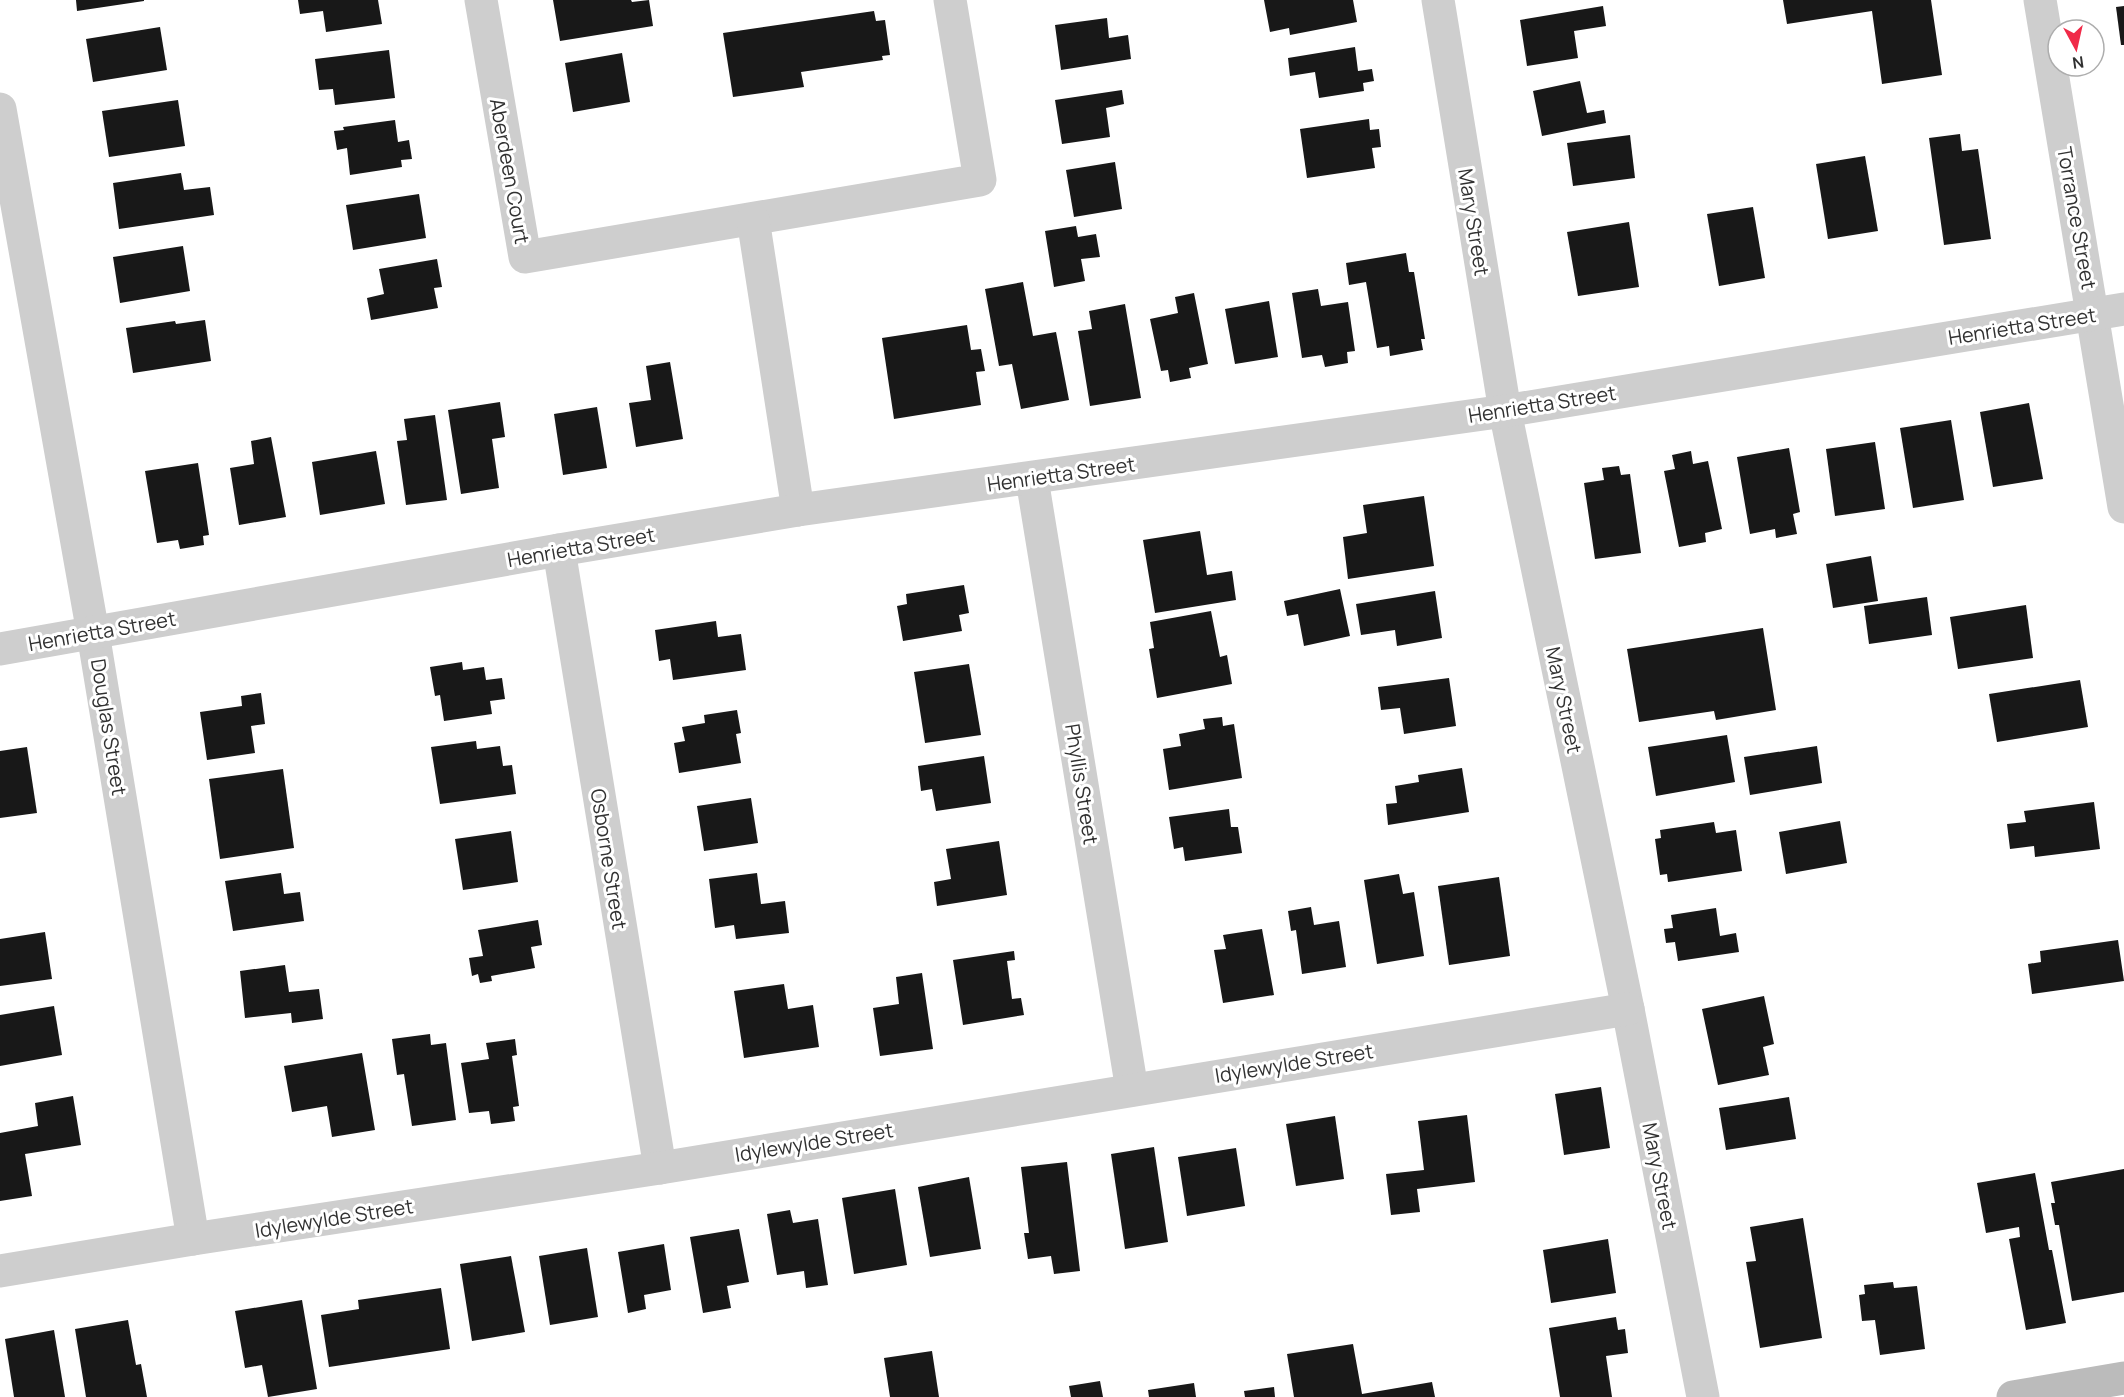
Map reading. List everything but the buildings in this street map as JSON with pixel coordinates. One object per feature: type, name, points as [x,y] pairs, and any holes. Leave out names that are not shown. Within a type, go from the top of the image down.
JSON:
[{"type":"main road","points":[[2013,1397],[2124,1378]]},
{"type":"street","name":"Aberdeen Court","points":[[481,0],[525,257],[980,180],[950,0]]},
{"type":"street","name":"Mary Street","points":[[1438,0],[1505,411],[1628,1009],[1703,1397]]},
{"type":"street","name":"Torrance Street","points":[[2040,0],[2109,311],[2124,507]]},
{"type":"street","name":"Douglas Street","points":[[0,109],[93,633],[193,1239]]},
{"type":"street","points":[[753,219],[798,510]]},
{"type":"street","name":"Henrietta Street","points":[[0,649],[798,510],[1505,411],[2109,311]]},
{"type":"street","name":"Phyllis Street","points":[[1032,479],[1132,1090]]},
{"type":"street","name":"Osborne Street","points":[[559,550],[660,1168]]},
{"type":"street","name":"Idylewylde Street","points":[[0,1271],[193,1239],[660,1168],[1628,1009]]}]
